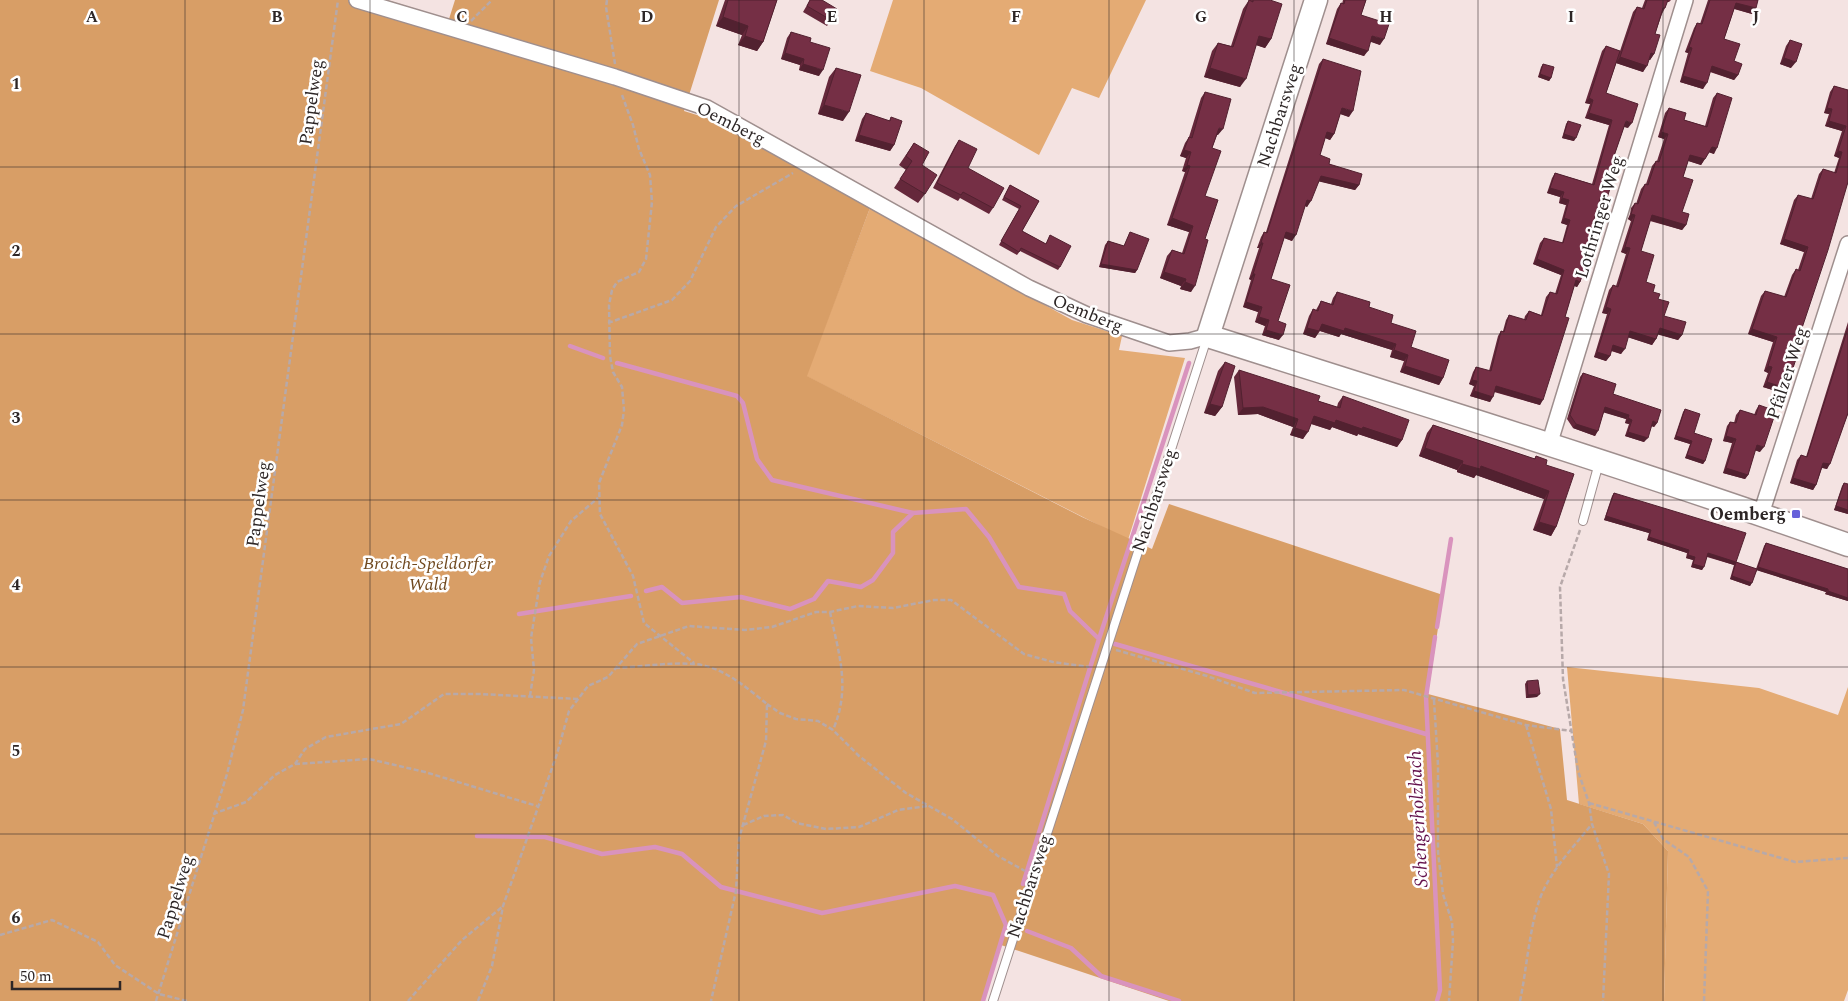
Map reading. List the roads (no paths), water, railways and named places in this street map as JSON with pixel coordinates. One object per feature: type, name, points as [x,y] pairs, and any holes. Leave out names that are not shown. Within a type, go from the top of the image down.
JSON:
[{"type":"street","name":"Oemberg","points":[[357,0],[615,77],[707,108],[1029,288],[1087,315],[1168,343],[1208,336],[1600,460],[1848,544]]},
{"type":"street","name":"Nachbarsweg","points":[[1208,336],[1316,0]]},
{"type":"street","name":"Lothringer Weg","points":[[1549,445],[1685,0]]},
{"type":"street","name":"Pfälzer Weg","points":[[1761,514],[1848,244]]},
{"type":"lane","name":"Nachbarsweg","points":[[993,1001],[1208,336]]},
{"type":"lane","points":[[1583,521],[1600,460]]},
{"type":"waterway","points":[[570,346],[603,358]]},
{"type":"waterway","points":[[617,363],[737,396],[743,403],[757,459],[772,480],[913,513],[966,509],[989,537],[1019,587],[1064,594],[1070,611],[1099,639]]},
{"type":"waterway","points":[[1023,884],[1099,639],[1189,363]]},
{"type":"waterway","points":[[646,591],[662,587],[682,603],[741,597],[790,609],[814,599],[828,581],[861,587],[873,580],[893,553],[893,532],[913,513]]},
{"type":"waterway","name":"Schengerholzbach","points":[[1437,627],[1451,539]]},
{"type":"waterway","points":[[519,614],[631,596]]},
{"type":"waterway","name":"Schengerholzbach","points":[[1435,637],[1426,697],[1440,990],[1437,1001]]},
{"type":"waterway","points":[[1115,644],[1426,734]]},
{"type":"waterway","points":[[477,836],[545,837],[602,854],[655,847],[682,854],[721,887],[822,913],[955,886],[993,895],[1006,925],[983,1001]]},
{"type":"waterway","points":[[1027,931],[1071,948],[1101,976],[1179,1001]]},
{"type":"place","name":"Oemberg","points":[[1796,514]]},
{"type":"park label","name":"Broich-Speldorfer Wald","points":[[428,573]]}]
